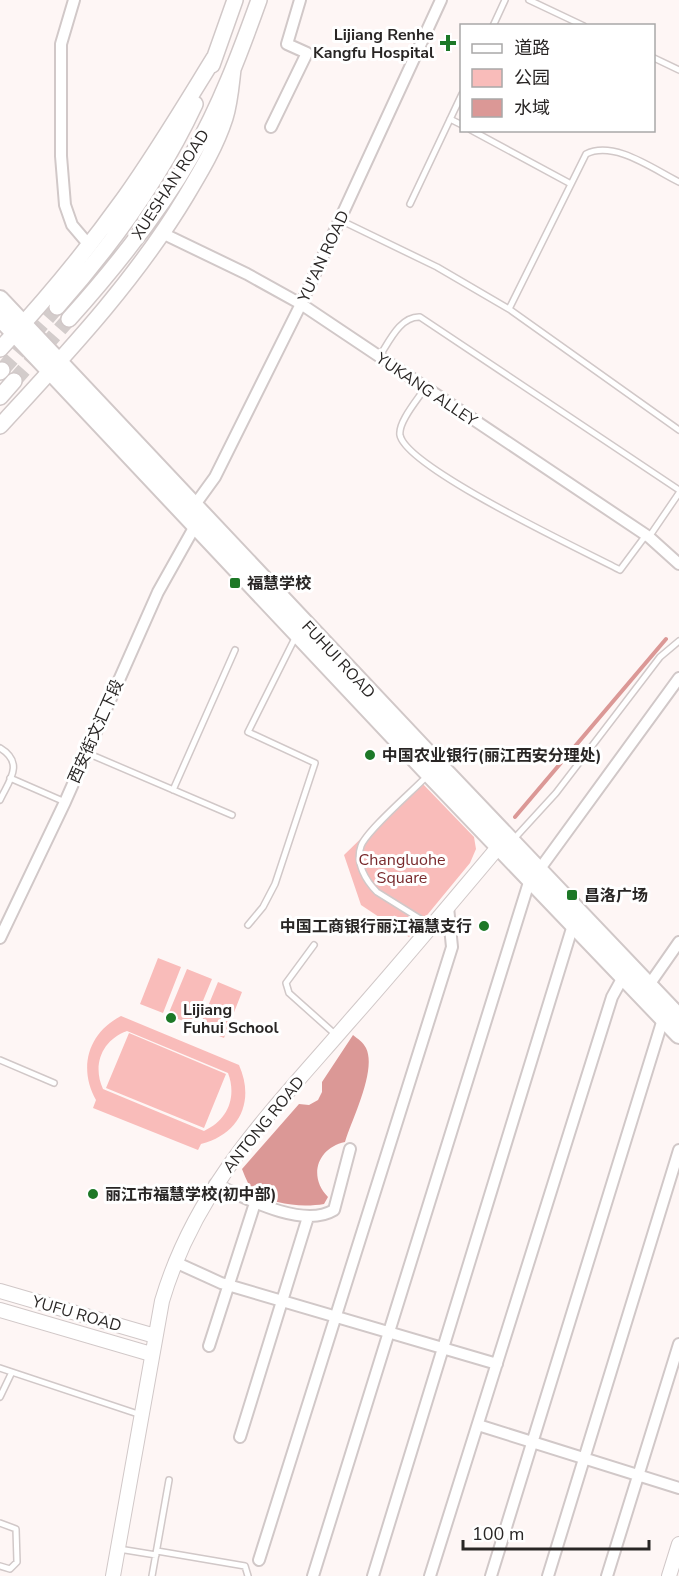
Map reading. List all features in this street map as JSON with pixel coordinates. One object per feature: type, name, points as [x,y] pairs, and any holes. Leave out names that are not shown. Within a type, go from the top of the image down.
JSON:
[{"type":"main road","name":"XUESHAN ROAD","points":[[57,308],[113,241],[161,169],[193,108],[235,0]]},
{"type":"main road","name":"XUESHAN ROAD","points":[[69,319],[129,247],[171,188],[205,131],[233,69],[259,0]]},
{"type":"main road","points":[[0,349],[89,245],[150,160],[214,58]]},
{"type":"main road","points":[[0,426],[115,297],[162,233],[194,182],[220,131],[230,101],[233,69]]},
{"type":"main road","name":"FUHUI ROAD","points":[[0,300],[19,329],[194,506],[506,842],[573,925],[623,977],[671,1018]]},
{"type":"main road","name":"FUHUI ROAD","points":[[0,318],[19,329]]},
{"type":"main road","name":"FUHUI ROAD","points":[[54,366],[195,526],[429,774],[506,842]]},
{"type":"main road","points":[[0,397],[14,381]]},
{"type":"main road","name":"FUHUI ROAD","points":[[534,875],[648,985],[671,1018],[679,1035]]},
{"type":"street","points":[[74,0],[61,44],[61,156],[65,206],[77,232],[89,245]]},
{"type":"street","points":[[271,127],[307,53],[287,44],[300,0]]},
{"type":"street","name":"YU'AN ROAD","points":[[194,506],[215,477],[301,304],[441,0]]},
{"type":"street","name":"YUKANG ALLEY","points":[[162,233],[247,274],[301,304],[648,536],[679,564]]},
{"type":"street","name":"西安街文汇下段","points":[[0,938],[158,592],[195,526]]},
{"type":"street","points":[[313,1576],[534,875],[679,678]]},
{"type":"street","name":"ANTONG ROAD","points":[[114,1576],[154,1336],[162,1301],[186,1236],[215,1184],[248,1139],[506,842]]},
{"type":"street","points":[[259,1560],[452,947],[448,907]]},
{"type":"street","points":[[373,1576],[573,925]]},
{"type":"street","points":[[648,985],[679,942]]},
{"type":"street","points":[[430,1576],[612,997],[623,977]]},
{"type":"street","points":[[490,1576],[671,1018]]},
{"type":"street","points":[[215,1184],[255,1203],[308,1217],[320,1217],[334,1210],[350,1149]]},
{"type":"street","points":[[548,1576],[679,1150]]},
{"type":"street","points":[[209,1346],[255,1203]]},
{"type":"street","points":[[240,1437],[308,1217]]},
{"type":"street","points":[[175,1262],[228,1285],[497,1364]]},
{"type":"street","name":"YUFU ROAD","points":[[0,1291],[154,1336]]},
{"type":"street","name":"YUFU ROAD","points":[[0,1310],[151,1354]]},
{"type":"street","points":[[608,1576],[679,1344]]},
{"type":"street","points":[[478,1425],[679,1488]]},
{"type":"street","points":[[669,1576],[679,1544]]},
{"type":"lane","points":[[494,24],[505,0]]},
{"type":"lane","points":[[529,0],[580,24]]},
{"type":"lane","points":[[655,58],[679,70]]},
{"type":"lane","points":[[410,204],[460,97]]},
{"type":"lane","points":[[450,119],[460,124]]},
{"type":"lane","points":[[475,132],[571,184]]},
{"type":"lane","points":[[509,309],[586,154],[605,149],[620,153],[679,182]]},
{"type":"lane","points":[[340,220],[437,267],[509,309],[679,430]]},
{"type":"lane","points":[[380,357],[403,322],[411,317],[420,317],[679,492],[648,536],[620,570],[515,516],[437,472],[406,448],[400,435],[400,425],[425,388]]},
{"type":"lane","points":[[248,925],[263,907],[274,884],[315,764],[248,732],[297,634]]},
{"type":"lane","points":[[506,842],[556,793],[660,657],[679,641]]},
{"type":"lane","points":[[173,790],[235,651]]},
{"type":"lane","points":[[0,748],[9,754],[13,762],[13,774],[0,800]]},
{"type":"lane","points":[[86,752],[232,815]]},
{"type":"lane","points":[[429,774],[368,836],[360,851],[362,870],[371,886],[432,926]]},
{"type":"lane","points":[[10,778],[64,802]]},
{"type":"lane","points":[[314,945],[286,983],[289,993],[337,1036]]},
{"type":"lane","points":[[0,1060],[54,1083]]},
{"type":"lane","points":[[0,1368],[141,1414]]},
{"type":"lane","points":[[0,1397],[12,1372]]},
{"type":"lane","points":[[152,1576],[169,1480]]},
{"type":"lane","points":[[0,1523],[16,1529],[17,1562],[10,1569],[0,1566]]},
{"type":"lane","points":[[118,1549],[245,1566],[248,1576]]},
{"type":"green space","name":"Changluohe Square","points":[[420,781],[474,837],[476,849],[470,863],[409,937],[361,905],[344,855]]},
{"type":"green space","points":[[158,958],[181,967],[163,1013],[140,1004]]},
{"type":"green space","points":[[187,969],[212,979],[193,1025],[168,1015]]},
{"type":"green space","points":[[218,982],[242,992],[224,1038],[199,1028]]},
{"type":"green space","points":[[121,1016],[239,1065],[244,1078],[244,1103],[241,1114],[234,1124],[226,1132],[201,1144],[198,1150],[93,1108],[96,1100],[88,1076],[89,1052],[101,1032]],"holes":[[[127,1031],[228,1073],[231,1082],[231,1099],[228,1107],[219,1121],[204,1131],[103,1089],[99,1062],[111,1040]]]},
{"type":"green space","points":[[129,1033],[226,1074],[204,1128],[106,1088]]},
{"type":"water","points":[[353,1035],[366,1048],[369,1057],[368,1069],[362,1095],[345,1142],[328,1150],[318,1164],[318,1181],[328,1197],[324,1204],[304,1206],[283,1203],[263,1196],[248,1183],[242,1169],[299,1104],[309,1105],[318,1100],[322,1092],[322,1082]]},
{"type":"waterway","points":[[515,817],[666,639]]},
{"type":"tunnel","points":[[2,370],[57,307]]},
{"type":"tunnel","points":[[14,381],[69,319]]},
{"type":"place","name":"Lijiang Renhe Kangfu Hospital","points":[[448,43]]},
{"type":"place","name":"福慧学校","points":[[235,583]]},
{"type":"place","name":"中国农业银行(丽江西安分理处)","points":[[370,755]]},
{"type":"place","name":"昌洛广场","points":[[572,895]]},
{"type":"place","name":"中国工商银行丽江福慧支行","points":[[484,926]]},
{"type":"place","name":"Lijiang Fuhui School","points":[[171,1018]]},
{"type":"place","name":"丽江市福慧学校(初中部)","points":[[93,1194]]}]
